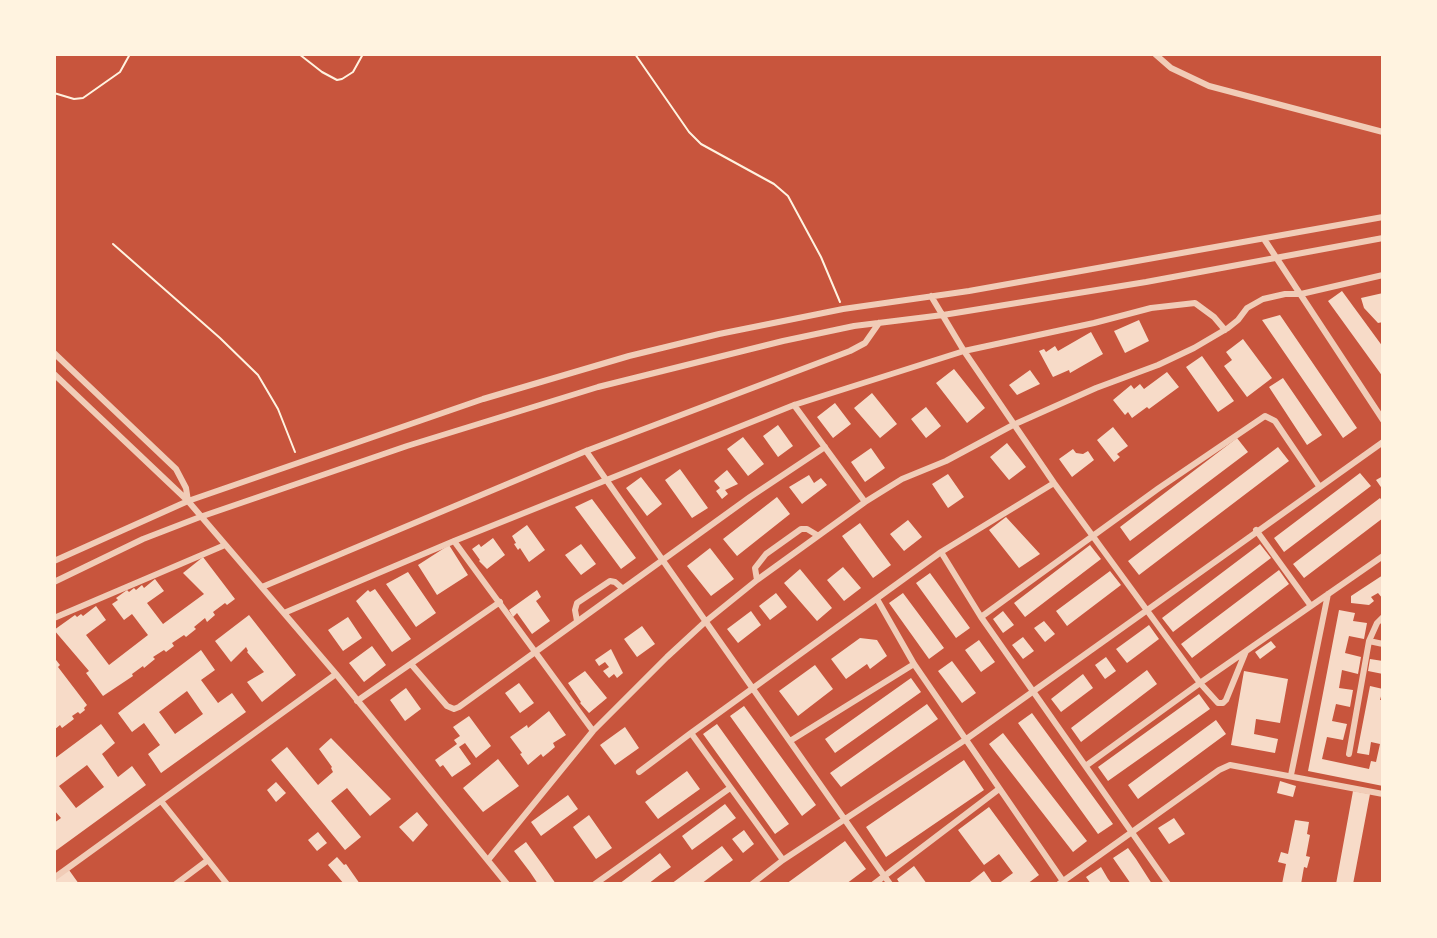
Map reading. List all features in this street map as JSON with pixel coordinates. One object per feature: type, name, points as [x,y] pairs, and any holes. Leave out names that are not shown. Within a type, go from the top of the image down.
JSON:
[{"type":"street","points":[[1155,54],[1171,68],[1209,86],[1383,132]]},
{"type":"street","points":[[54,561],[188,501],[483,399],[719,334],[843,309],[1383,218]]},
{"type":"street","points":[[54,582],[143,539],[200,517],[419,442],[598,387],[783,341],[1383,238]]},
{"type":"street","points":[[1264,239],[1383,420]]},
{"type":"street","points":[[488,860],[593,731],[705,622],[817,535],[865,502],[902,479],[946,461],[1013,425],[1096,388],[1158,365],[1225,330],[1238,320],[1247,308],[1264,299],[1285,294],[1301,294],[1383,275]]},
{"type":"street","points":[[931,296],[1013,425],[1145,610],[1214,700],[1223,703],[1246,651]]},
{"type":"street","points":[[284,613],[454,541],[794,405],[964,351],[1151,308],[1195,303],[1225,330]]},
{"type":"street","points":[[262,587],[586,451],[850,351],[864,343],[880,323]]},
{"type":"street","points":[[54,353],[176,469],[186,488],[188,501]]},
{"type":"street","points":[[54,374],[188,501],[336,674],[507,884]]},
{"type":"street","points":[[794,405],[865,502]]},
{"type":"street","points":[[981,617],[1159,488],[1265,416],[1275,421],[1319,486]]},
{"type":"street","points":[[752,884],[783,860],[965,740],[1383,442]]},
{"type":"street","points":[[411,664],[447,706],[454,709],[825,447]]},
{"type":"street","points":[[586,451],[890,884]]},
{"type":"street","points":[[639,772],[941,552],[1054,483]]},
{"type":"street","points":[[757,580],[755,568],[766,554],[802,529],[817,535]]},
{"type":"street","points":[[1256,530],[1311,606]]},
{"type":"street","points":[[454,541],[593,731]]},
{"type":"street","points":[[54,618],[225,545]]},
{"type":"street","points":[[941,552],[981,617],[1168,884]]},
{"type":"street","points":[[1087,765],[1383,556]]},
{"type":"street","points":[[577,621],[575,610],[578,603],[610,581],[622,588]]},
{"type":"street","points":[[1291,775],[1328,594]]},
{"type":"street","points":[[877,599],[914,664],[1063,883],[1132,831],[1225,767],[1235,765],[1383,794]]},
{"type":"street","points":[[357,701],[500,602]]},
{"type":"street","points":[[1349,754],[1369,641],[1377,623],[1383,617]]},
{"type":"street","points":[[1369,641],[1383,644]]},
{"type":"street","points":[[790,741],[914,664]]},
{"type":"street","points":[[54,878],[336,674]]},
{"type":"street","points":[[691,733],[783,860]]},
{"type":"street","points":[[595,884],[730,788]]},
{"type":"street","points":[[874,884],[999,789]]},
{"type":"street","points":[[161,801],[227,884]]},
{"type":"street","points":[[176,884],[208,860]]},
{"type":"path","points":[[54,93],[74,99],[83,98],[120,72],[131,54]]},
{"type":"path","points":[[299,54],[337,80],[353,72],[363,54]]},
{"type":"path","points":[[635,54],[689,132],[701,144],[774,184],[788,196],[821,257],[843,309]]},
{"type":"path","points":[[113,244],[258,375],[278,409],[299,463]]},
{"type":"building","points":[[1342,291],[1383,347],[1383,377],[1328,301]]},
{"type":"building","points":[[1383,293],[1383,322],[1378,323],[1364,308],[1361,298]]},
{"type":"building","points":[[1280,315],[1357,428],[1343,438],[1262,320]]},
{"type":"building","points":[[1139,320],[1149,341],[1125,353],[1114,331]]},
{"type":"building","points":[[1091,332],[1103,354],[1070,373],[1069,370],[1053,377],[1039,351],[1044,349],[1046,352],[1055,346],[1058,351]]},
{"type":"building","points":[[1243,339],[1272,378],[1247,397],[1224,366],[1232,360],[1226,352]]},
{"type":"building","points":[[1202,356],[1234,401],[1218,412],[1186,367]]},
{"type":"building","points":[[954,369],[985,408],[967,423],[936,383]]},
{"type":"building","points":[[1030,370],[1040,384],[1017,395],[1009,385]]},
{"type":"building","points":[[1167,372],[1179,387],[1132,418],[1128,412],[1125,415],[1113,400],[1131,385],[1134,389],[1140,384],[1144,389]]},
{"type":"building","points":[[1283,378],[1322,435],[1307,445],[1269,387]]},
{"type":"building","points":[[872,393],[897,424],[880,438],[854,408]]},
{"type":"building","points":[[835,403],[851,424],[833,438],[817,417]]},
{"type":"building","points":[[926,407],[941,426],[926,438],[911,419]]},
{"type":"building","points":[[778,425],[793,446],[778,457],[763,436]]},
{"type":"building","points":[[1113,427],[1128,446],[1117,454],[1120,457],[1114,462],[1097,440]]},
{"type":"building","points":[[743,437],[764,464],[748,476],[727,449]]},
{"type":"building","points":[[1237,438],[1248,452],[1130,541],[1120,527]]},
{"type":"building","points":[[1007,443],[1026,467],[1009,480],[990,457]]},
{"type":"building","points":[[1278,447],[1289,461],[1139,575],[1128,561]]},
{"type":"building","points":[[871,448],[885,468],[865,482],[851,462]]},
{"type":"building","points":[[1073,449],[1076,453],[1083,454],[1088,451],[1094,460],[1072,477],[1059,459]]},
{"type":"building","points":[[680,469],[708,508],[692,518],[665,480]]},
{"type":"building","points":[[727,470],[738,484],[725,490],[728,494],[722,499],[716,491],[720,488],[714,481]]},
{"type":"building","points":[[1360,473],[1371,486],[1284,552],[1274,538]]},
{"type":"building","points":[[948,474],[964,497],[948,508],[932,484]]},
{"type":"building","points":[[809,475],[814,483],[821,478],[827,485],[802,504],[789,487]]},
{"type":"building","points":[[1383,476],[1383,490],[1376,480]]},
{"type":"building","points":[[641,477],[662,504],[647,516],[626,488]]},
{"type":"building","points":[[777,497],[790,514],[737,556],[723,539]]},
{"type":"building","points":[[1380,498],[1383,502],[1383,518],[1304,578],[1293,564]]},
{"type":"building","points":[[592,499],[636,558],[621,569],[575,507]]},
{"type":"building","points":[[1006,517],[1040,554],[1019,568],[989,530]]},
{"type":"building","points":[[908,520],[922,537],[904,551],[890,534]]},
{"type":"building","points":[[860,523],[891,565],[873,578],[842,536]]},
{"type":"building","points":[[527,525],[545,550],[529,562],[514,544],[516,543],[512,536]]},
{"type":"building","points":[[493,538],[505,555],[487,569],[472,549],[479,544],[481,547]]},
{"type":"building","points":[[581,544],[596,564],[581,575],[565,555]]},
{"type":"building","points":[[1260,544],[1271,558],[1173,632],[1162,618]]},
{"type":"building","points":[[449,545],[468,575],[437,595],[418,565]]},
{"type":"building","points":[[1090,545],[1101,559],[1025,617],[1014,603]]},
{"type":"building","points":[[710,548],[734,579],[711,596],[687,566]]},
{"type":"building","points":[[203,557],[235,599],[227,605],[225,603],[213,612],[215,615],[207,622],[205,618],[186,637],[184,635],[172,643],[174,646],[153,657],[155,659],[144,668],[143,666],[103,696],[86,673],[89,671],[54,630],[75,615],[83,616],[96,606],[106,620],[86,635],[109,665],[148,635],[132,614],[124,620],[112,604],[118,600],[116,598],[127,590],[136,590],[142,585],[144,588],[155,579],[164,591],[147,603],[163,624],[204,594],[183,573]]},
{"type":"building","points":[[843,567],[861,588],[844,601],[827,580]]},
{"type":"building","points":[[800,569],[832,608],[817,621],[784,583]]},
{"type":"building","points":[[1279,570],[1289,584],[1192,658],[1181,644]]},
{"type":"building","points":[[1110,571],[1121,585],[1067,626],[1056,611]]},
{"type":"building","points":[[408,572],[436,613],[416,627],[386,584]]},
{"type":"building","points":[[930,573],[970,628],[956,638],[916,583]]},
{"type":"building","points":[[1383,575],[1383,599],[1378,593],[1371,597],[1374,601],[1369,605],[1351,603],[1351,596]]},
{"type":"building","points":[[375,589],[411,639],[392,652],[356,601],[368,590],[370,592]]},
{"type":"building","points":[[537,590],[541,597],[536,601],[550,621],[532,634],[517,613],[513,617],[509,610]]},
{"type":"building","points":[[776,593],[787,607],[770,620],[759,606]]},
{"type":"building","points":[[903,593],[944,648],[929,659],[889,603]]},
{"type":"building","points":[[1339,610],[1355,613],[1353,621],[1367,623],[1364,639],[1349,636],[1345,653],[1361,657],[1358,674],[1342,670],[1339,688],[1353,690],[1350,707],[1336,704],[1332,721],[1347,724],[1343,740],[1327,737],[1322,759],[1369,769],[1371,761],[1376,762],[1380,744],[1371,742],[1369,755],[1357,753],[1370,686],[1383,689],[1380,700],[1383,700],[1383,786],[1308,771]]},
{"type":"building","points":[[751,611],[761,625],[738,643],[727,629]]},
{"type":"building","points":[[1003,611],[1014,625],[1003,633],[993,619]]},
{"type":"building","points":[[249,615],[296,675],[262,702],[247,682],[264,672],[247,652],[246,647],[231,662],[215,641]]},
{"type":"building","points":[[348,617],[362,638],[343,651],[328,630]]},
{"type":"building","points":[[1044,621],[1055,634],[1045,642],[1034,628]]},
{"type":"building","points":[[1149,625],[1159,639],[1127,663],[1116,649]]},
{"type":"building","points":[[642,626],[655,644],[637,657],[624,639]]},
{"type":"building","points":[[1023,637],[1034,651],[1023,659],[1012,645]]},
{"type":"building","points":[[860,638],[877,640],[887,656],[870,669],[867,664],[846,679],[831,659]]},
{"type":"building","points":[[979,640],[995,662],[981,672],[965,650]]},
{"type":"building","points":[[1271,641],[1276,647],[1260,659],[1255,652]]},
{"type":"building","points":[[372,646],[386,665],[364,682],[349,663]]},
{"type":"building","points":[[611,649],[623,673],[617,678],[614,674],[609,678],[603,671],[609,667],[605,662],[599,666],[595,660]]},
{"type":"building","points":[[201,650],[215,670],[201,680],[218,703],[232,693],[246,712],[161,773],[148,754],[160,745],[144,723],[132,732],[118,713]],"holes":[[[187,691],[203,714],[175,734],[159,712]]]},
{"type":"building","points":[[1106,657],[1116,671],[1105,679],[1095,665]]},
{"type":"building","points":[[1370,659],[1383,661],[1383,674],[1368,671]]},
{"type":"building","points":[[56,660],[60,665],[58,667],[87,705],[80,714],[78,712],[72,716],[74,719],[62,728],[60,725],[54,730],[54,662]]},
{"type":"building","points":[[952,661],[976,693],[962,703],[938,671]]},
{"type":"building","points":[[815,665],[833,689],[798,716],[779,691]]},
{"type":"building","points":[[1147,670],[1157,684],[1081,742],[1071,728]]},
{"type":"building","points":[[585,671],[607,698],[589,713],[568,683]]},
{"type":"building","points":[[1244,671],[1288,679],[1280,723],[1256,719],[1254,734],[1278,739],[1275,753],[1231,745]]},
{"type":"building","points":[[1083,674],[1093,688],[1061,712],[1051,699]]},
{"type":"building","points":[[911,678],[921,692],[835,753],[825,739]]},
{"type":"building","points":[[519,683],[534,703],[520,713],[505,693]]},
{"type":"building","points":[[406,688],[421,709],[405,721],[390,700]]},
{"type":"building","points":[[1199,694],[1210,709],[1108,781],[1098,767]]},
{"type":"building","points":[[927,704],[938,719],[841,787],[830,773]]},
{"type":"building","points":[[744,706],[816,805],[802,816],[730,716]]},
{"type":"building","points":[[549,711],[566,735],[553,743],[555,747],[543,757],[541,754],[528,765],[510,737],[527,725],[528,728]]},
{"type":"building","points":[[1032,713],[1113,824],[1098,834],[1018,723]]},
{"type":"building","points":[[469,716],[491,746],[476,758],[465,743],[459,747],[471,764],[452,777],[443,765],[440,767],[435,760],[457,744],[454,740],[460,736],[453,727]]},
{"type":"building","points":[[1216,720],[1226,734],[1138,799],[1128,785]]},
{"type":"building","points":[[101,724],[115,743],[102,754],[118,777],[132,766],[146,785],[54,852],[54,823],[61,818],[54,810],[54,759]],"holes":[[[87,765],[104,787],[76,808],[59,786]]]},
{"type":"building","points":[[717,724],[789,824],[775,834],[703,734]]},
{"type":"building","points":[[625,727],[639,748],[615,765],[600,745]]},
{"type":"building","points":[[1003,733],[1087,841],[1073,852],[989,744]]},
{"type":"building","points":[[331,738],[391,799],[370,816],[347,788],[331,801],[361,837],[345,850],[271,760],[287,747],[318,785],[333,772],[319,749]]},
{"type":"building","points":[[498,759],[519,786],[483,812],[463,788]]},
{"type":"building","points":[[964,760],[984,790],[886,857],[866,827]]},
{"type":"building","points":[[687,771],[700,789],[658,819],[645,802]]},
{"type":"building","points":[[1280,781],[1296,786],[1293,797],[1277,793]]},
{"type":"building","points":[[276,782],[286,793],[276,802],[267,790]]},
{"type":"building","points":[[1353,791],[1370,794],[1353,884],[1336,884]]},
{"type":"building","points":[[568,795],[578,809],[541,836],[531,822]]},
{"type":"building","points":[[725,804],[736,818],[692,850],[682,836]]},
{"type":"building","points":[[989,807],[1039,875],[1027,884],[998,884],[1013,873],[999,854],[984,865],[958,830]]},
{"type":"building","points":[[417,812],[428,825],[413,842],[399,827]]},
{"type":"building","points":[[589,815],[612,848],[596,859],[573,827]]},
{"type":"building","points":[[1174,818],[1185,834],[1169,844],[1158,828]]},
{"type":"building","points":[[1295,820],[1309,822],[1307,834],[1310,835],[1306,856],[1310,857],[1307,868],[1304,867],[1301,884],[1282,884],[1286,864],[1278,862],[1281,852],[1288,854]]},
{"type":"building","points":[[744,830],[754,844],[743,853],[732,839]]},
{"type":"building","points":[[318,832],[327,843],[317,851],[308,840]]},
{"type":"building","points":[[845,841],[866,869],[846,884],[786,884]]},
{"type":"building","points":[[526,842],[556,884],[538,884],[514,851]]},
{"type":"building","points":[[722,846],[733,860],[701,884],[671,884]]},
{"type":"building","points":[[1128,848],[1152,884],[1131,884],[1113,858]]},
{"type":"building","points":[[660,853],[671,867],[648,884],[619,884]]},
{"type":"building","points":[[337,857],[346,864],[360,884],[344,884],[328,865]]},
{"type":"building","points":[[914,866],[927,884],[900,884],[897,879]]},
{"type":"building","points":[[1101,867],[1112,884],[1091,884],[1086,877]]},
{"type":"building","points":[[69,870],[79,884],[54,884],[54,880]]},
{"type":"building","points":[[984,871],[993,884],[967,884],[974,879]]}]
